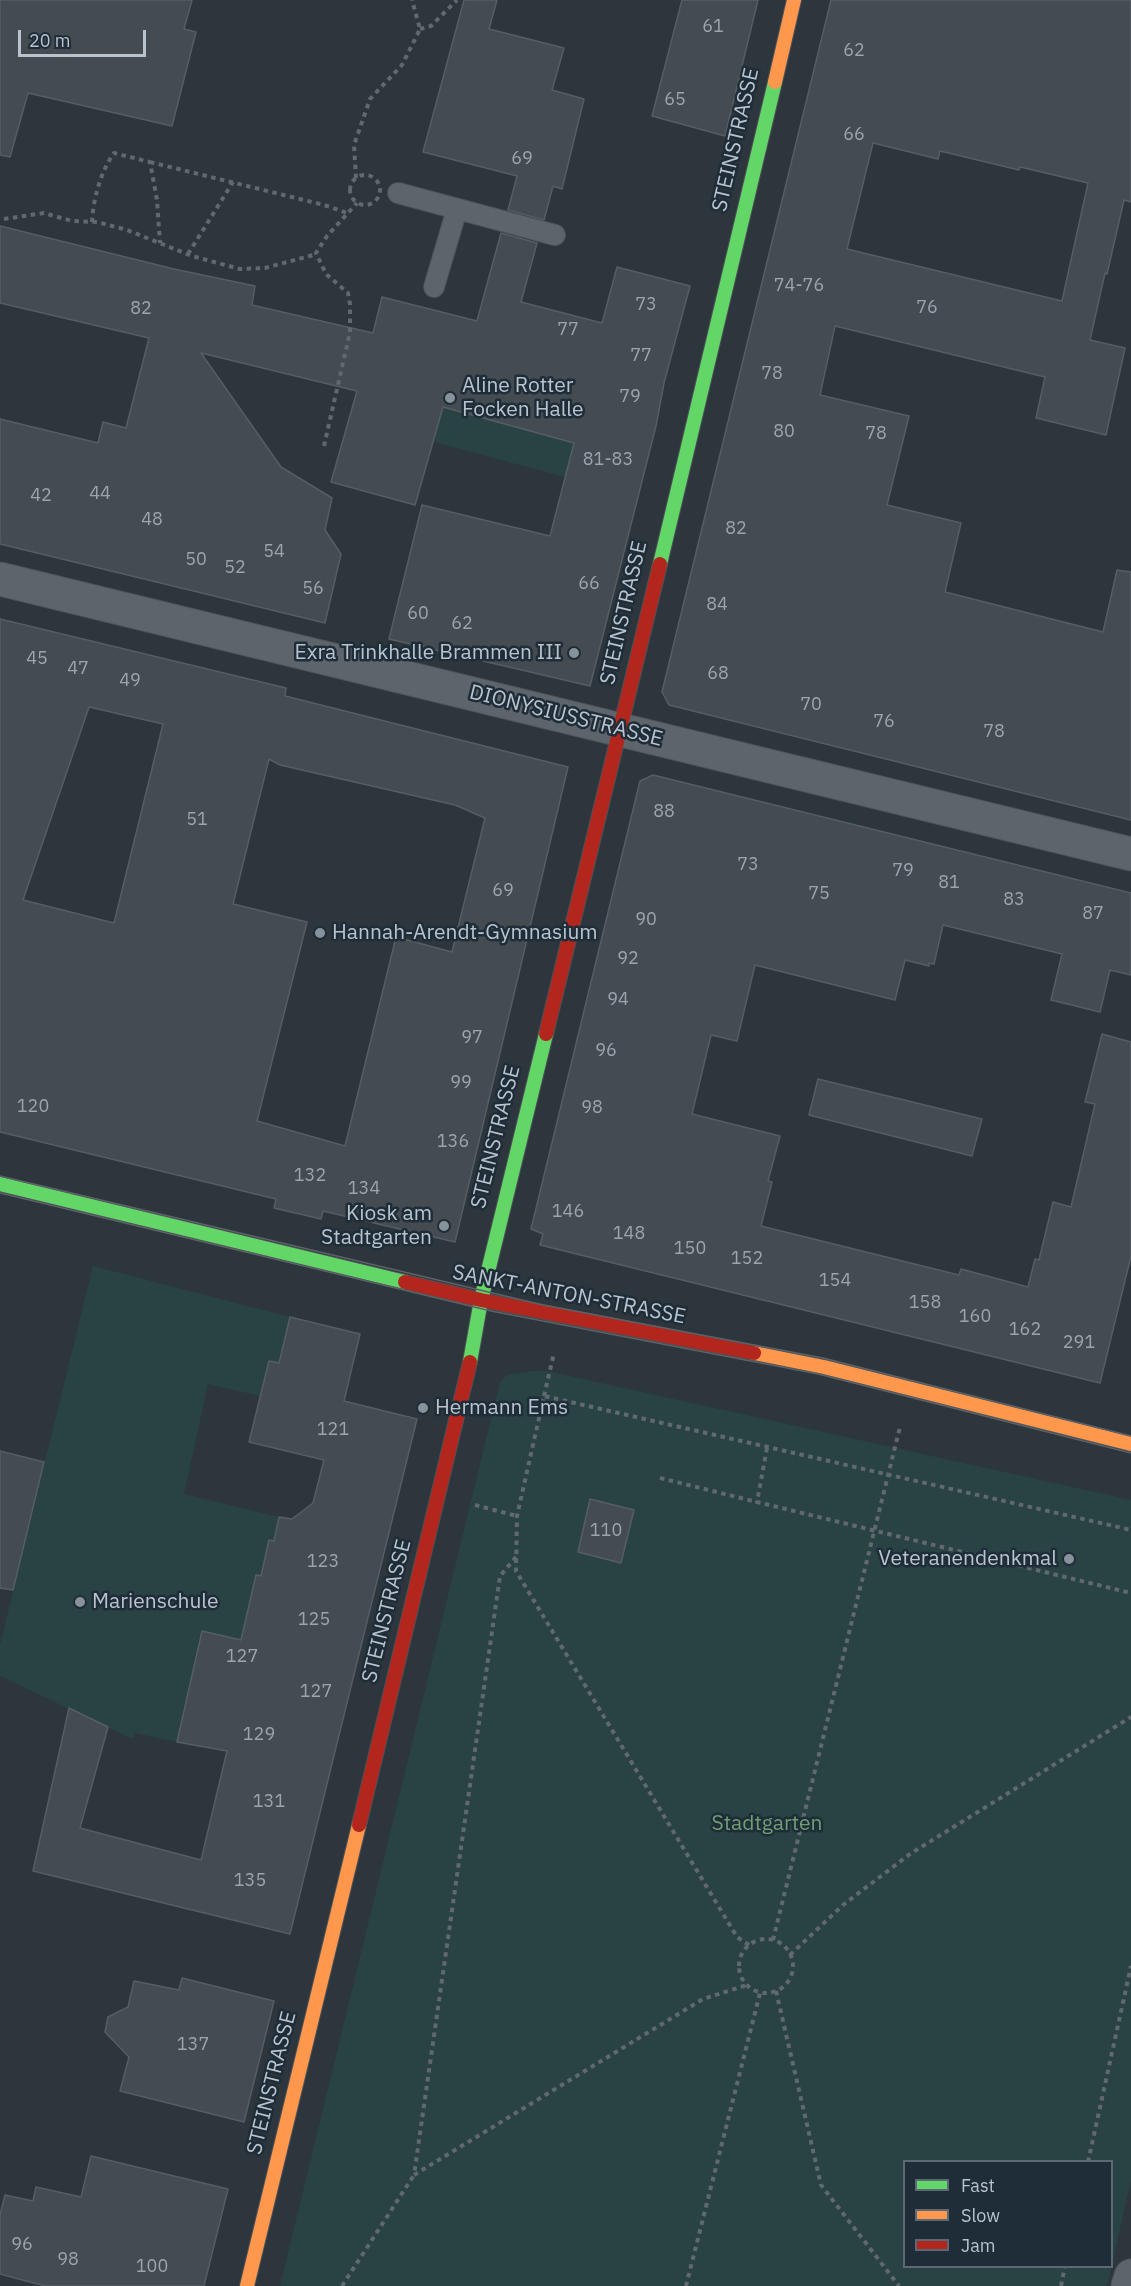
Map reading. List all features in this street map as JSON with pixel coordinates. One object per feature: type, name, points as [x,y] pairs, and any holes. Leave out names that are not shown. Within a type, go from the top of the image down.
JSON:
[{"type":"street","name":"STEINSTRASSE","points":[[247,2286],[466,1384],[481,1300],[621,729],[794,0]]},
{"type":"street","name":"DIONYSIUSSTRASSE","points":[[0,579],[1131,854]]},
{"type":"street","name":"SANKT-ANTON-STRASSE","points":[[0,1184],[481,1300],[824,1367],[1130,1437]]},
{"type":"street","points":[[1128,2286],[1131,2276]]},
{"type":"lane","points":[[398,193],[555,235]]},
{"type":"lane","points":[[434,287],[457,209]]},
{"type":"path","points":[[356,178],[354,145],[370,99],[402,65],[420,29],[412,0]]},
{"type":"path","points":[[420,29],[430,26],[457,0]]},
{"type":"path","points":[[93,222],[93,207],[108,161],[114,153],[324,205],[347,213]]},
{"type":"path","points":[[150,162],[157,200],[160,243]]},
{"type":"path","points":[[188,254],[233,182]]},
{"type":"path","points":[[4,219],[44,213],[72,221],[93,222],[127,230],[188,254],[240,269],[265,268],[317,254],[327,236],[357,203]]},
{"type":"path","points":[[317,254],[326,274],[348,293],[350,304],[350,332],[324,446]]},
{"type":"path","points":[[749,1945],[737,1937],[516,1571],[518,1516],[544,1396],[1131,1530]]},
{"type":"path","points":[[773,1940],[903,1417]]},
{"type":"path","points":[[758,1502],[767,1448]]},
{"type":"path","points":[[660,1478],[1131,1593]]},
{"type":"path","points":[[342,2286],[414,2175],[500,1576],[516,1557]]},
{"type":"path","points":[[790,1955],[843,1905],[910,1854],[1131,1717]]},
{"type":"path","points":[[773,1940],[780,1943],[790,1955],[792,1972],[789,1979],[776,1991],[760,1993],[741,1978],[739,1960],[749,1945],[756,1941],[773,1940]]},
{"type":"path","points":[[1088,2160],[1131,1966]]},
{"type":"path","points":[[414,2175],[703,2000],[747,1985]]},
{"type":"path","points":[[776,1991],[821,2185],[900,2286]]},
{"type":"path","points":[[686,2286],[760,1993]]},
{"type":"path","points":[[1061,2286],[1065,2268]]},
{"type":"green space","points":[[443,407],[574,443],[565,477],[434,442]]},
{"type":"green space","points":[[93,1266],[290,1317],[279,1363],[269,1361],[260,1396],[208,1384],[184,1494],[279,1517],[274,1541],[269,1540],[261,1576],[256,1576],[246,1616],[272,1647],[201,1631],[194,1661],[272,1679],[184,1713],[177,1742],[135,1733],[133,1739],[0,1676],[0,1645]]},
{"type":"green space","name":"Stadtgarten","points":[[547,1371],[1131,1500],[1131,2180],[1113,2260],[1113,2160],[903,2160],[903,2268],[1112,2268],[1107,2286],[280,2286],[500,1382],[507,1375]]},
{"type":"building","points":[[0,0],[192,0],[184,29],[196,32],[172,126],[28,93],[10,157],[0,155]]},
{"type":"building","points":[[464,0],[497,0],[489,29],[564,48],[552,90],[584,99],[562,189],[553,186],[544,220],[508,210],[517,176],[423,152]]},
{"type":"building","points":[[682,0],[758,0],[725,136],[652,116]]},
{"type":"building","points":[[831,0],[1131,0],[1131,202],[1124,200],[1090,340],[1125,348],[1106,435],[1036,418],[1045,377],[835,326],[820,395],[909,416],[887,505],[961,523],[945,592],[1103,632],[1117,570],[1131,572],[1131,820],[669,705],[662,692]],"holes":[[[873,143],[938,159],[940,151],[1019,170],[1020,167],[1088,183],[1062,301],[847,249]]]},
{"type":"building","points":[[0,226],[174,269],[255,286],[252,305],[373,333],[382,297],[477,321],[501,233],[537,243],[521,302],[602,323],[617,267],[690,286],[590,686],[389,639],[422,505],[550,536],[574,443],[443,407],[415,505],[331,482],[357,391],[201,353],[281,467],[332,498],[325,530],[341,554],[325,623],[0,544],[0,419],[98,443],[103,422],[126,428],[149,338],[0,303]]},
{"type":"building","name":"Hannah-Arendt-Gymnasium","points":[[0,619],[286,688],[285,696],[568,767],[455,1242],[323,1211],[321,1219],[274,1208],[276,1199],[0,1132]],"holes":[[[89,707],[163,724],[114,923],[23,900]],[[269,759],[280,765],[455,805],[485,818],[452,952],[396,937],[345,1146],[257,1121],[307,922],[233,904]]]},
{"type":"building","points":[[653,775],[1131,893],[1131,975],[1110,970],[1100,1012],[1051,1000],[1062,954],[943,925],[934,964],[929,963],[929,966],[905,960],[895,1000],[755,965],[737,1041],[711,1035],[692,1114],[780,1136],[768,1181],[772,1182],[761,1226],[959,1275],[961,1269],[1028,1287],[1035,1259],[1039,1260],[1053,1202],[1071,1207],[1095,1104],[1085,1102],[1102,1034],[1131,1042],[1131,1256],[1100,1383],[540,1245],[543,1234],[531,1229],[640,781]]},
{"type":"building","points":[[818,1079],[982,1119],[972,1156],[809,1115]]},
{"type":"building","points":[[290,1317],[360,1334],[344,1401],[417,1419],[290,1934],[33,1871],[69,1708],[108,1727],[80,1828],[201,1860],[227,1751],[177,1742],[202,1631],[241,1640],[256,1575],[261,1576],[269,1540],[274,1541],[279,1517],[292,1519],[313,1503],[324,1460],[249,1442],[269,1361],[279,1363]]},
{"type":"building","points":[[0,1451],[44,1462],[13,1590],[0,1588]]},
{"type":"building","points":[[590,1499],[634,1510],[621,1563],[578,1552]]},
{"type":"building","points":[[182,1978],[274,2001],[244,2122],[120,2091],[129,2057],[105,2032],[108,2017],[128,2007],[134,1981],[179,1990]]},
{"type":"building","points":[[91,2156],[228,2189],[204,2286],[45,2286],[0,2274],[0,2215],[5,2195],[33,2201],[36,2187],[81,2197]]},
{"type":"tram line","points":[[0,1176],[543,1305],[823,1358],[1131,1436]]},
{"type":"tram line","points":[[0,1193],[491,1311],[818,1374],[1131,1453]]},
{"type":"traffic: fast","points":[[660,564],[775,82]]},
{"type":"traffic: fast","points":[[470,1362],[481,1300],[546,1034]]},
{"type":"traffic: fast","points":[[0,1184],[405,1282]]},
{"type":"traffic: slow","points":[[775,82],[794,0]]},
{"type":"traffic: slow","points":[[754,1353],[824,1367],[1131,1444]]},
{"type":"traffic: slow","points":[[247,2286],[359,1825]]},
{"type":"traffic: jam","points":[[546,1034],[660,564]]},
{"type":"traffic: jam","points":[[405,1282],[481,1300],[754,1353]]},
{"type":"traffic: jam","points":[[359,1825],[470,1362]]},
{"type":"place","name":"Aline Rotter Focken Halle","points":[[450,398]]},
{"type":"place","name":"Exra Trinkhalle Brammen III","points":[[574,653]]},
{"type":"place","name":"Hannah-Arendt-Gymnasium","points":[[320,933]]},
{"type":"place","name":"Kiosk am Stadtgarten","points":[[444,1226]]},
{"type":"place","name":"Hermann Ems","points":[[423,1408]]},
{"type":"place","name":"Veteranendenkmal","points":[[1069,1559]]},
{"type":"place","name":"Marienschule","points":[[80,1602]]}]
